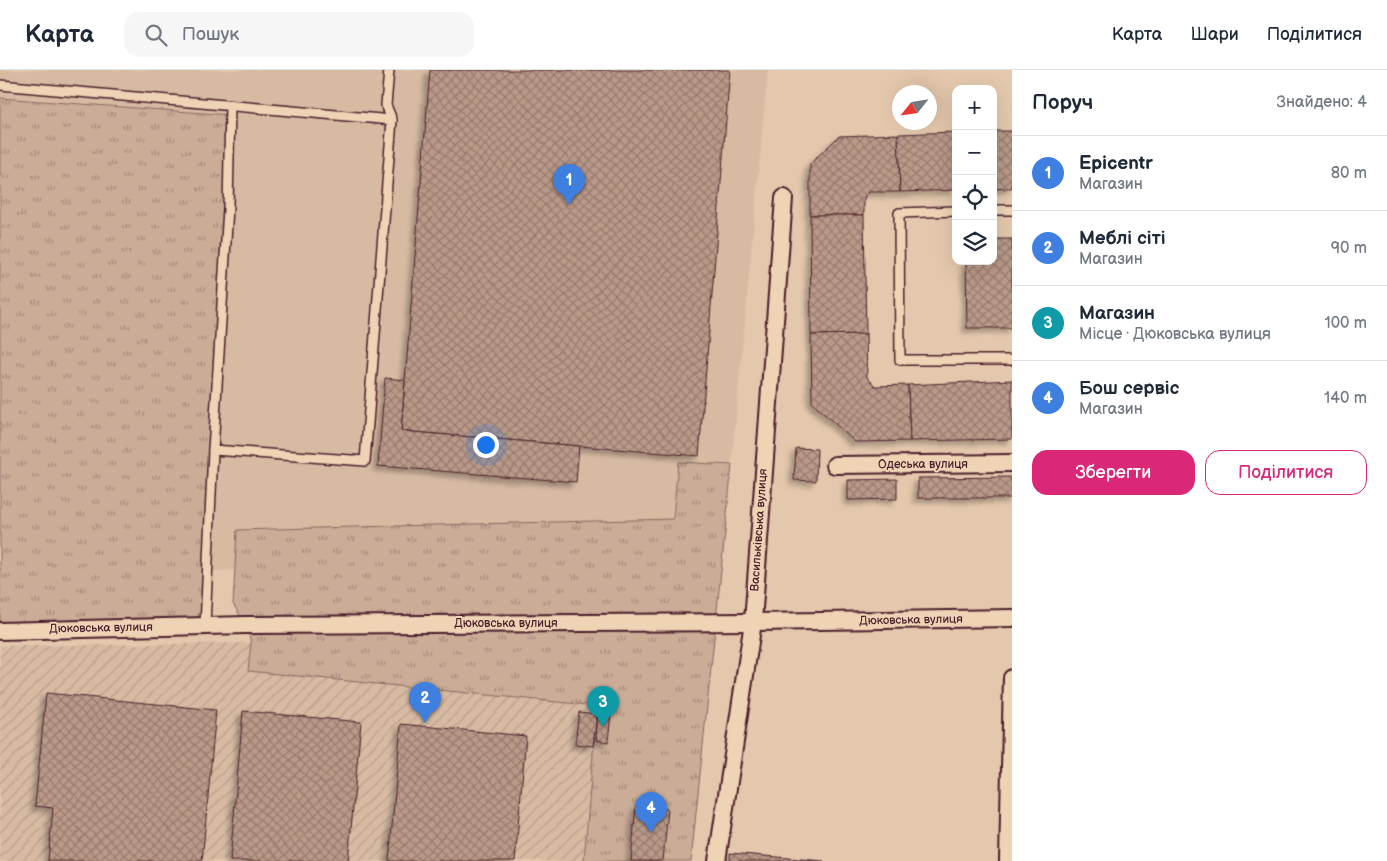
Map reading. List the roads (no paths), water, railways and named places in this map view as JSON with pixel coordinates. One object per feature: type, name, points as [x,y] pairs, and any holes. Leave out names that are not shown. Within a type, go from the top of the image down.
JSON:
[{"type":"street","name":"Васильківська вулиця","points":[[717,861],[753,622],[784,198]]},
{"type":"street","name":"Одеська вулиця","points":[[835,465],[1012,463]]},
{"type":"street","name":"Дюковська вулиця","points":[[0,631],[205,626],[1012,618]]},
{"type":"street","points":[[1008,861],[1012,678]]},
{"type":"lane","points":[[213,450],[365,461],[392,120],[386,105],[389,70]]},
{"type":"lane","points":[[0,85],[392,120]]},
{"type":"lane","points":[[205,626],[213,450],[228,208],[230,106]]},
{"type":"lane","points":[[997,210],[1012,210]]},
{"type":"lane","points":[[952,211],[899,213],[900,360],[1012,360]]},
{"type":"place","name":"Epicentr","points":[[569,205]]},
{"type":"place","name":"Меблі сіті","points":[[425,723]]},
{"type":"place","name":"Магазин","points":[[603,727]]},
{"type":"place","name":"Бош сервіс","points":[[651,833]]}]
